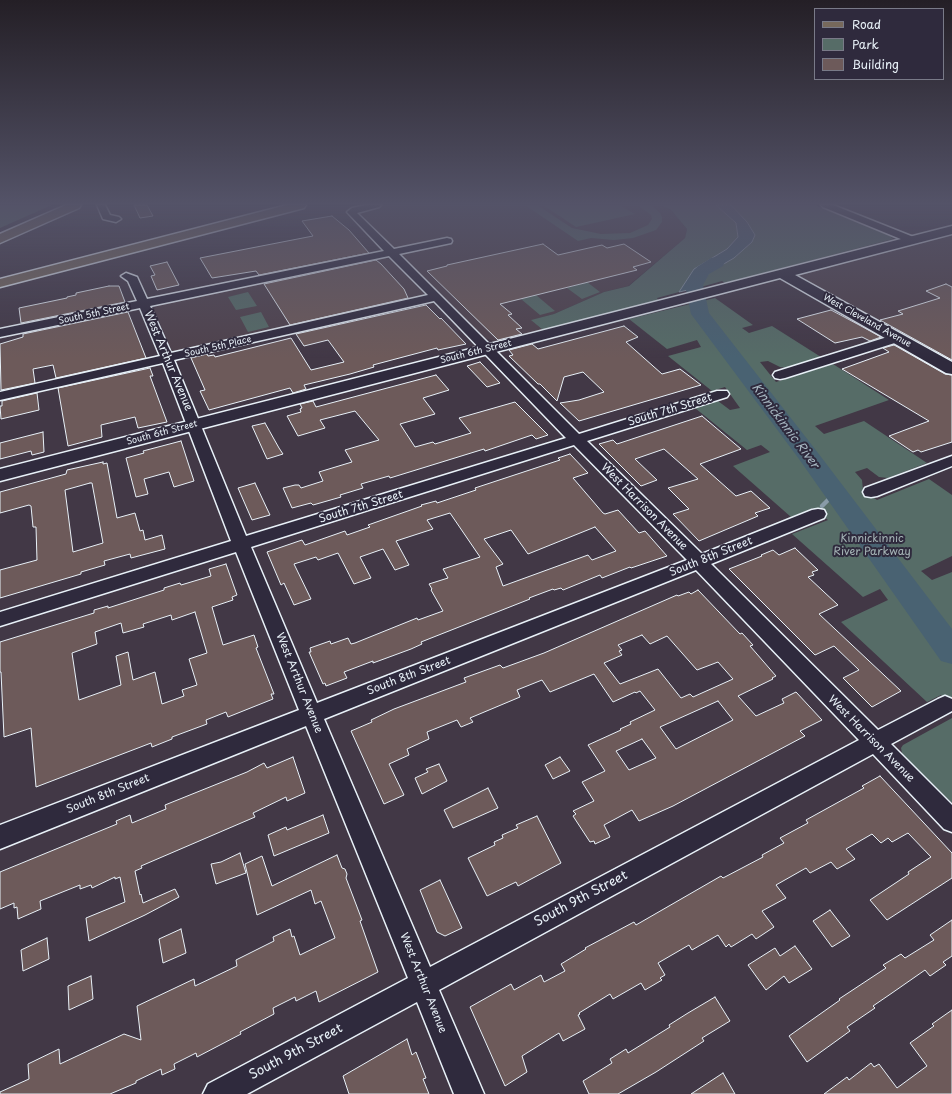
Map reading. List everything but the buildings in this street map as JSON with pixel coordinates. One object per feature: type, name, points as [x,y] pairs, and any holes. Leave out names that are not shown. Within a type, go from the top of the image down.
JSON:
[{"type":"main road","points":[[0,271],[58,256]]},
{"type":"main road","points":[[0,283],[104,256]]},
{"type":"street","name":"South 5th Street","points":[[0,333],[371,256]]},
{"type":"street","name":"West Harrison Avenue","points":[[395,256],[700,562],[952,821]]},
{"type":"street","name":"South 6th Street","points":[[0,475],[848,256]]},
{"type":"street","name":"West Cleveland Avenue","points":[[781,273],[952,370]]},
{"type":"street","name":"West Arthur Avenue","points":[[126,276],[133,279],[144,303],[241,544],[469,1094]]},
{"type":"street","name":"South 5th Place","points":[[0,396],[436,297]]},
{"type":"street","points":[[780,375],[897,338]]},
{"type":"street","name":"South 7th Street","points":[[0,619],[722,394]]},
{"type":"street","points":[[871,492],[952,461]]},
{"type":"street","name":"South 8th Street","points":[[0,837],[700,562],[818,514]]},
{"type":"street","name":"South 9th Street","points":[[218,1094],[945,705]]},
{"type":"shaded area","points":[[401,256],[664,256],[628,286],[604,292],[554,314],[532,320],[543,330],[495,341],[485,338]]},
{"type":"shaded area","points":[[868,256],[952,256],[952,364],[797,277],[799,274]]},
{"type":"shaded area","points":[[384,258],[392,260],[425,295],[177,352],[172,351],[154,309],[158,305]]},
{"type":"green space","points":[[664,256],[715,256],[694,269],[679,292],[657,298],[658,300],[543,330],[531,320],[554,314],[604,292],[629,286]]},
{"type":"green space","points":[[736,256],[828,256],[725,283],[722,281],[701,287],[702,281],[710,272]]},
{"type":"green space","points":[[587,282],[600,292],[582,299],[567,288]]},
{"type":"green space","points":[[248,292],[257,306],[236,310],[228,297]]},
{"type":"green space","points":[[536,295],[555,311],[540,315],[521,299]]},
{"type":"green space","name":"Kinnickinnic River Parkway","points":[[715,298],[753,325],[742,328],[749,333],[772,326],[821,357],[787,368],[780,367],[768,361],[760,362],[776,382],[833,364],[889,400],[815,426],[824,434],[864,421],[927,463],[888,478],[879,477],[867,468],[855,472],[862,480],[863,490],[877,500],[929,479],[952,495],[952,556],[921,571],[932,580],[952,572],[952,706],[941,695],[927,702],[841,622],[888,600],[880,589],[863,597],[792,534],[828,520],[813,508],[791,517],[733,466],[770,452],[761,445],[747,450],[695,408],[718,401],[730,410],[740,408],[725,387],[712,391],[668,356],[701,347],[697,340],[667,349],[629,319]]},
{"type":"green space","points":[[261,312],[269,327],[248,332],[240,317]]},
{"type":"green space","points":[[952,718],[952,803],[906,758],[902,753],[901,748],[903,745]]},
{"type":"water","points":[[715,256],[736,256],[710,272],[702,281],[701,287],[679,292],[694,269]]},
{"type":"waterway","name":"Kinnickinnic River","points":[[717,262],[703,271],[694,285],[700,314],[807,454],[952,652]]},
{"type":"waterway","points":[[822,506],[835,493]]}]
